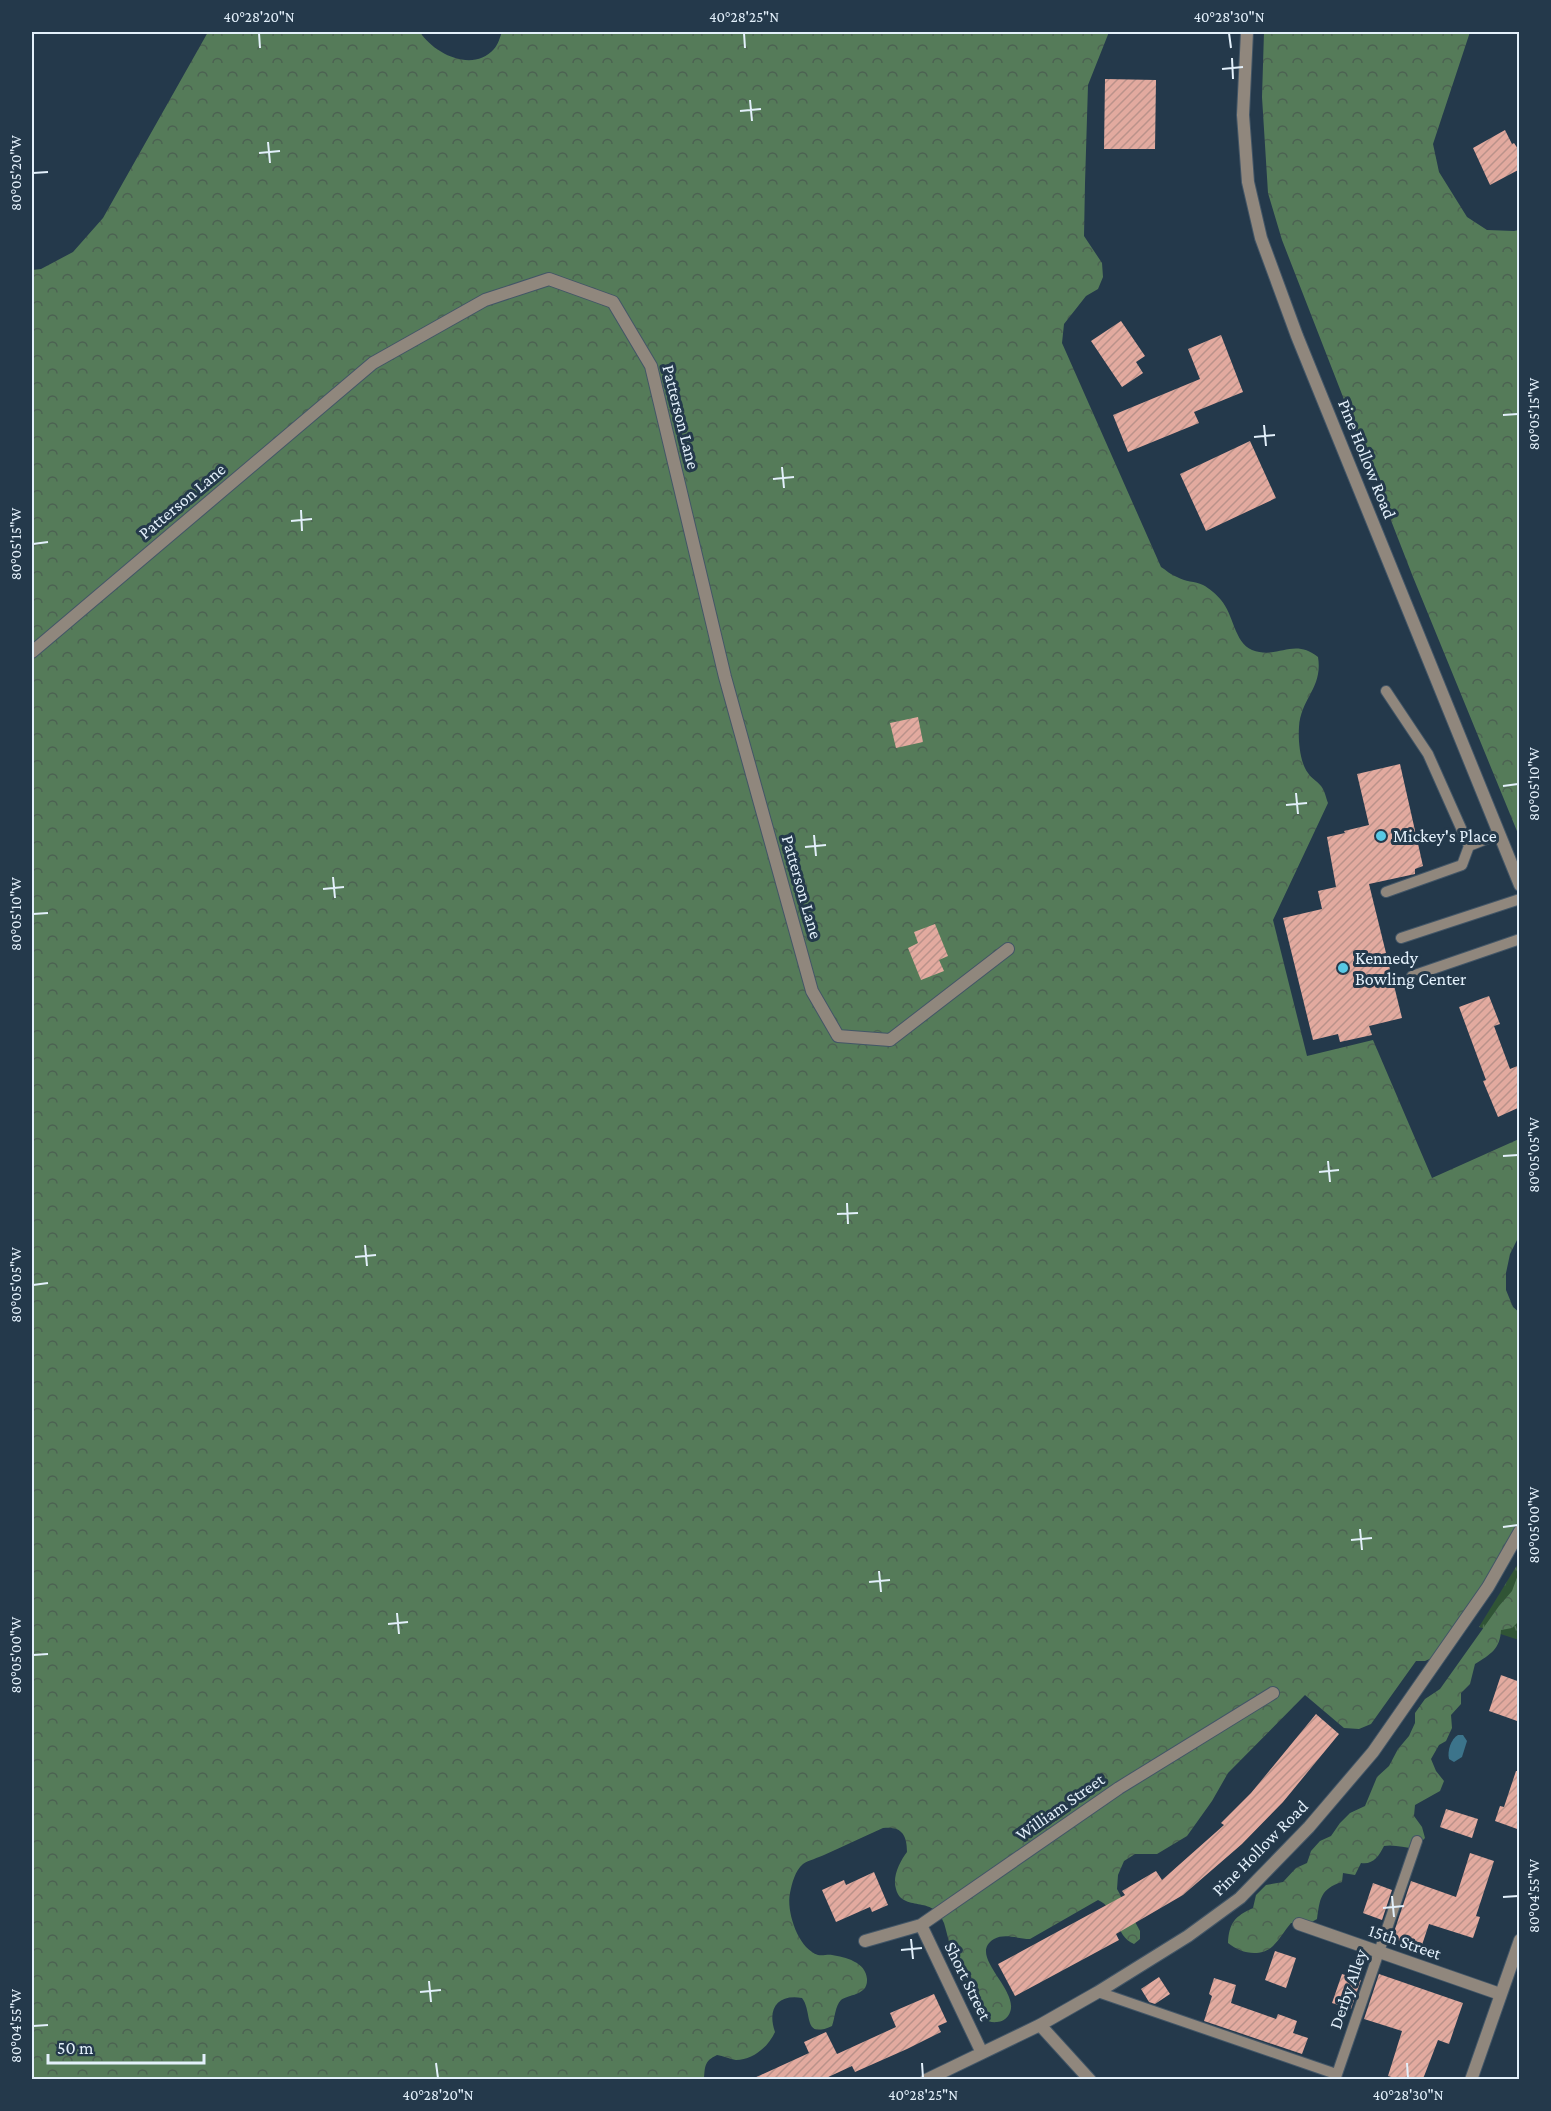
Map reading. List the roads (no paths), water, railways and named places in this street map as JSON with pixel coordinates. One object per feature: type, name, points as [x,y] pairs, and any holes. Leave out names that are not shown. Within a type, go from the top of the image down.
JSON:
[{"type":"street","name":"Pine Hollow Road","points":[[1247,32],[1243,115],[1248,182],[1261,238],[1297,336],[1520,885]]},
{"type":"street","name":"Patterson Lane","points":[[32,652],[373,363],[485,300],[549,279],[613,302],[651,366],[725,677],[812,992],[838,1036],[890,1040],[1008,949]]},
{"type":"street","name":"Pine Hollow Road","points":[[926,2079],[1040,2025],[1098,1992],[1216,1917],[1240,1898],[1309,1827],[1373,1752],[1488,1587],[1520,1532]]},
{"type":"street","name":"William Street","points":[[865,1941],[921,1925],[1119,1788],[1273,1693]]},
{"type":"street","name":"15th Street","points":[[1299,1924],[1500,1994]]},
{"type":"street","name":"Short Street","points":[[921,1925],[982,2053]]},
{"type":"street","points":[[1471,2079],[1520,1940]]},
{"type":"street","points":[[1040,2025],[1090,2079]]},
{"type":"lane","points":[[1386,691],[1428,754],[1469,846],[1462,866],[1386,892]]},
{"type":"lane","points":[[1469,846],[1499,834]]},
{"type":"lane","points":[[1401,938],[1520,899]]},
{"type":"lane","points":[[1412,976],[1520,939]]},
{"type":"lane","name":"Derby Alley","points":[[1335,2077],[1417,1841]]},
{"type":"lane","points":[[1098,1992],[1335,2077]]},
{"type":"water","points":[[1458,1735],[1463,1735],[1467,1741],[1462,1757],[1454,1762],[1449,1759],[1449,1752],[1452,1742]]},
{"type":"place","name":"Mickey's Place","points":[[1381,836]]},
{"type":"place","name":"Kennedy Bowling Center","points":[[1343,968]]}]
